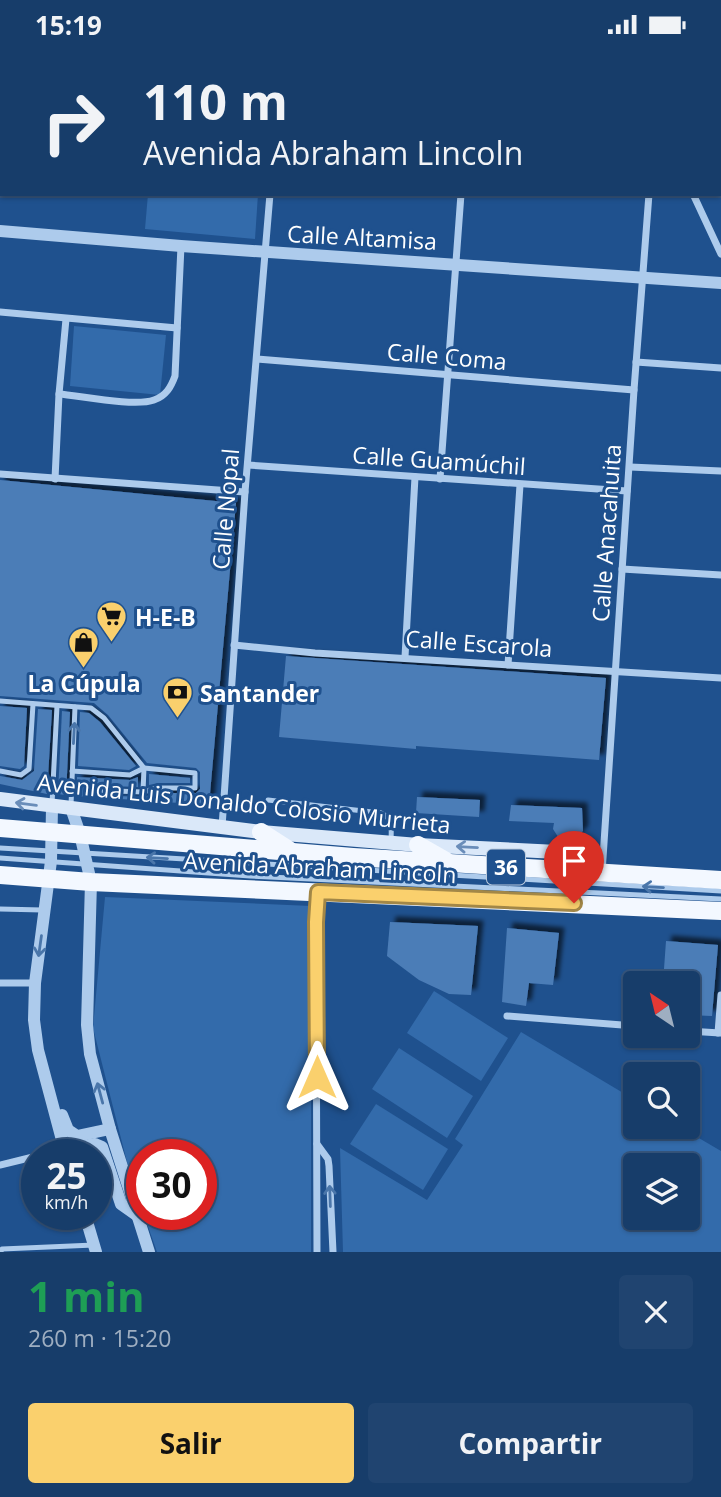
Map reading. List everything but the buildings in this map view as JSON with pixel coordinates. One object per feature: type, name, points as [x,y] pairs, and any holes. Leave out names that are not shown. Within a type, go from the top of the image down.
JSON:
[{"type":"main road","name":"Avenida Luis Donaldo Colosio Murrieta","points":[[0,799],[261,832],[418,845],[577,853],[602,874]]},
{"type":"main road","name":"36","points":[[0,828],[292,852],[721,880]]},
{"type":"main road","points":[[261,832],[292,852]]},
{"type":"main road","points":[[418,845],[449,863]]},
{"type":"main road","name":"Avenida Abraham Lincoln","points":[[0,875],[50,863],[318,892],[721,911]]},
{"type":"street","name":"Calle Nopal","points":[[222,828],[245,492],[270,196]]},
{"type":"street","points":[[440,479],[461,196]]},
{"type":"street","name":"Calle Anacahuita","points":[[602,874],[607,771],[617,671],[649,196]]},
{"type":"street","points":[[694,196],[721,254]]},
{"type":"street","name":"Calle Altamisa","points":[[0,231],[721,283]]},
{"type":"street","points":[[59,394],[137,402],[162,397],[171,387],[175,376],[181,246]]},
{"type":"street","points":[[0,312],[177,328]]},
{"type":"street","points":[[55,479],[66,319]]},
{"type":"street","name":"Calle Coma","points":[[257,359],[634,390]]},
{"type":"street","points":[[636,362],[721,368]]},
{"type":"street","name":"Calle Guamúchil","points":[[248,465],[627,491]]},
{"type":"street","points":[[630,467],[721,471]]},
{"type":"street","points":[[0,474],[245,492]]},
{"type":"street","points":[[405,657],[415,477]]},
{"type":"street","points":[[508,665],[520,485]]},
{"type":"street","points":[[622,569],[721,575]]},
{"type":"street","name":"Calle Escarola","points":[[234,645],[315,653],[721,678]]},
{"type":"street","points":[[52,807],[50,863],[34,983],[34,1020],[38,1050],[62,1139]]},
{"type":"street","points":[[71,809],[89,867],[87,1025],[90,1054],[126,1179]]},
{"type":"street","points":[[317,1252],[318,892]]},
{"type":"street","points":[[0,983],[34,983]]},
{"type":"street","points":[[700,1032],[720,1033],[721,995]]},
{"type":"street","points":[[508,1016],[623,1025]]},
{"type":"street","points":[[46,1081],[53,1090],[66,1128],[72,1134],[81,1137],[110,1129]]},
{"type":"street","points":[[317,1144],[329,1166],[333,1252]]},
{"type":"street","points":[[0,1165],[21,1160]]},
{"type":"street","points":[[112,1177],[121,1204],[126,1208]]},
{"type":"street","points":[[89,1230],[95,1249]]},
{"type":"street","points":[[142,1230],[149,1252]]},
{"type":"lane","points":[[0,701],[91,708],[104,718],[144,768],[143,792]]},
{"type":"lane","points":[[0,771],[21,775],[29,769],[33,704]]},
{"type":"lane","points":[[52,807],[57,706]]},
{"type":"lane","points":[[71,809],[75,707]]},
{"type":"lane","points":[[72,771],[130,775],[144,768],[195,772],[195,788],[143,792],[89,790]]},
{"type":"lane","points":[[268,800],[381,813],[386,815],[391,824],[391,843]]},
{"type":"lane","points":[[0,848],[50,863]]},
{"type":"lane","points":[[0,858],[89,867],[721,899]]},
{"type":"lane","points":[[89,867],[721,891]]},
{"type":"lane","points":[[0,909],[45,910]]},
{"type":"lane","points":[[1,1252],[2,1249],[95,1249]]},
{"type":"shaded area","points":[[148,196],[258,196],[255,239],[145,229]]},
{"type":"shaded area","points":[[74,326],[166,335],[160,395],[70,386]]},
{"type":"shaded area","points":[[105,897],[311,906],[311,1252],[157,1252],[149,1230],[217,1230],[217,1139],[126,1139],[126,1158],[93,1028]]},
{"type":"shaded area","points":[[434,991],[508,1038],[481,1081],[407,1033]]},
{"type":"shaded area","points":[[521,1032],[623,1093],[623,1139],[700,1139],[721,1151],[721,1252],[343,1252],[340,1148],[427,1200],[463,1145],[455,1139]]},
{"type":"shaded area","points":[[399,1048],[473,1096],[447,1138],[372,1089]]},
{"type":"shaded area","points":[[376,1104],[448,1149],[423,1190],[350,1144]]},
{"type":"place","name":"H-E-B","points":[[112,644]]},
{"type":"place","name":"La Cúpula","points":[[84,669]]},
{"type":"place","name":"Santander","points":[[177,720]]},
{"type":"route","points":[[317,1077],[318,892],[574,903]]}]
